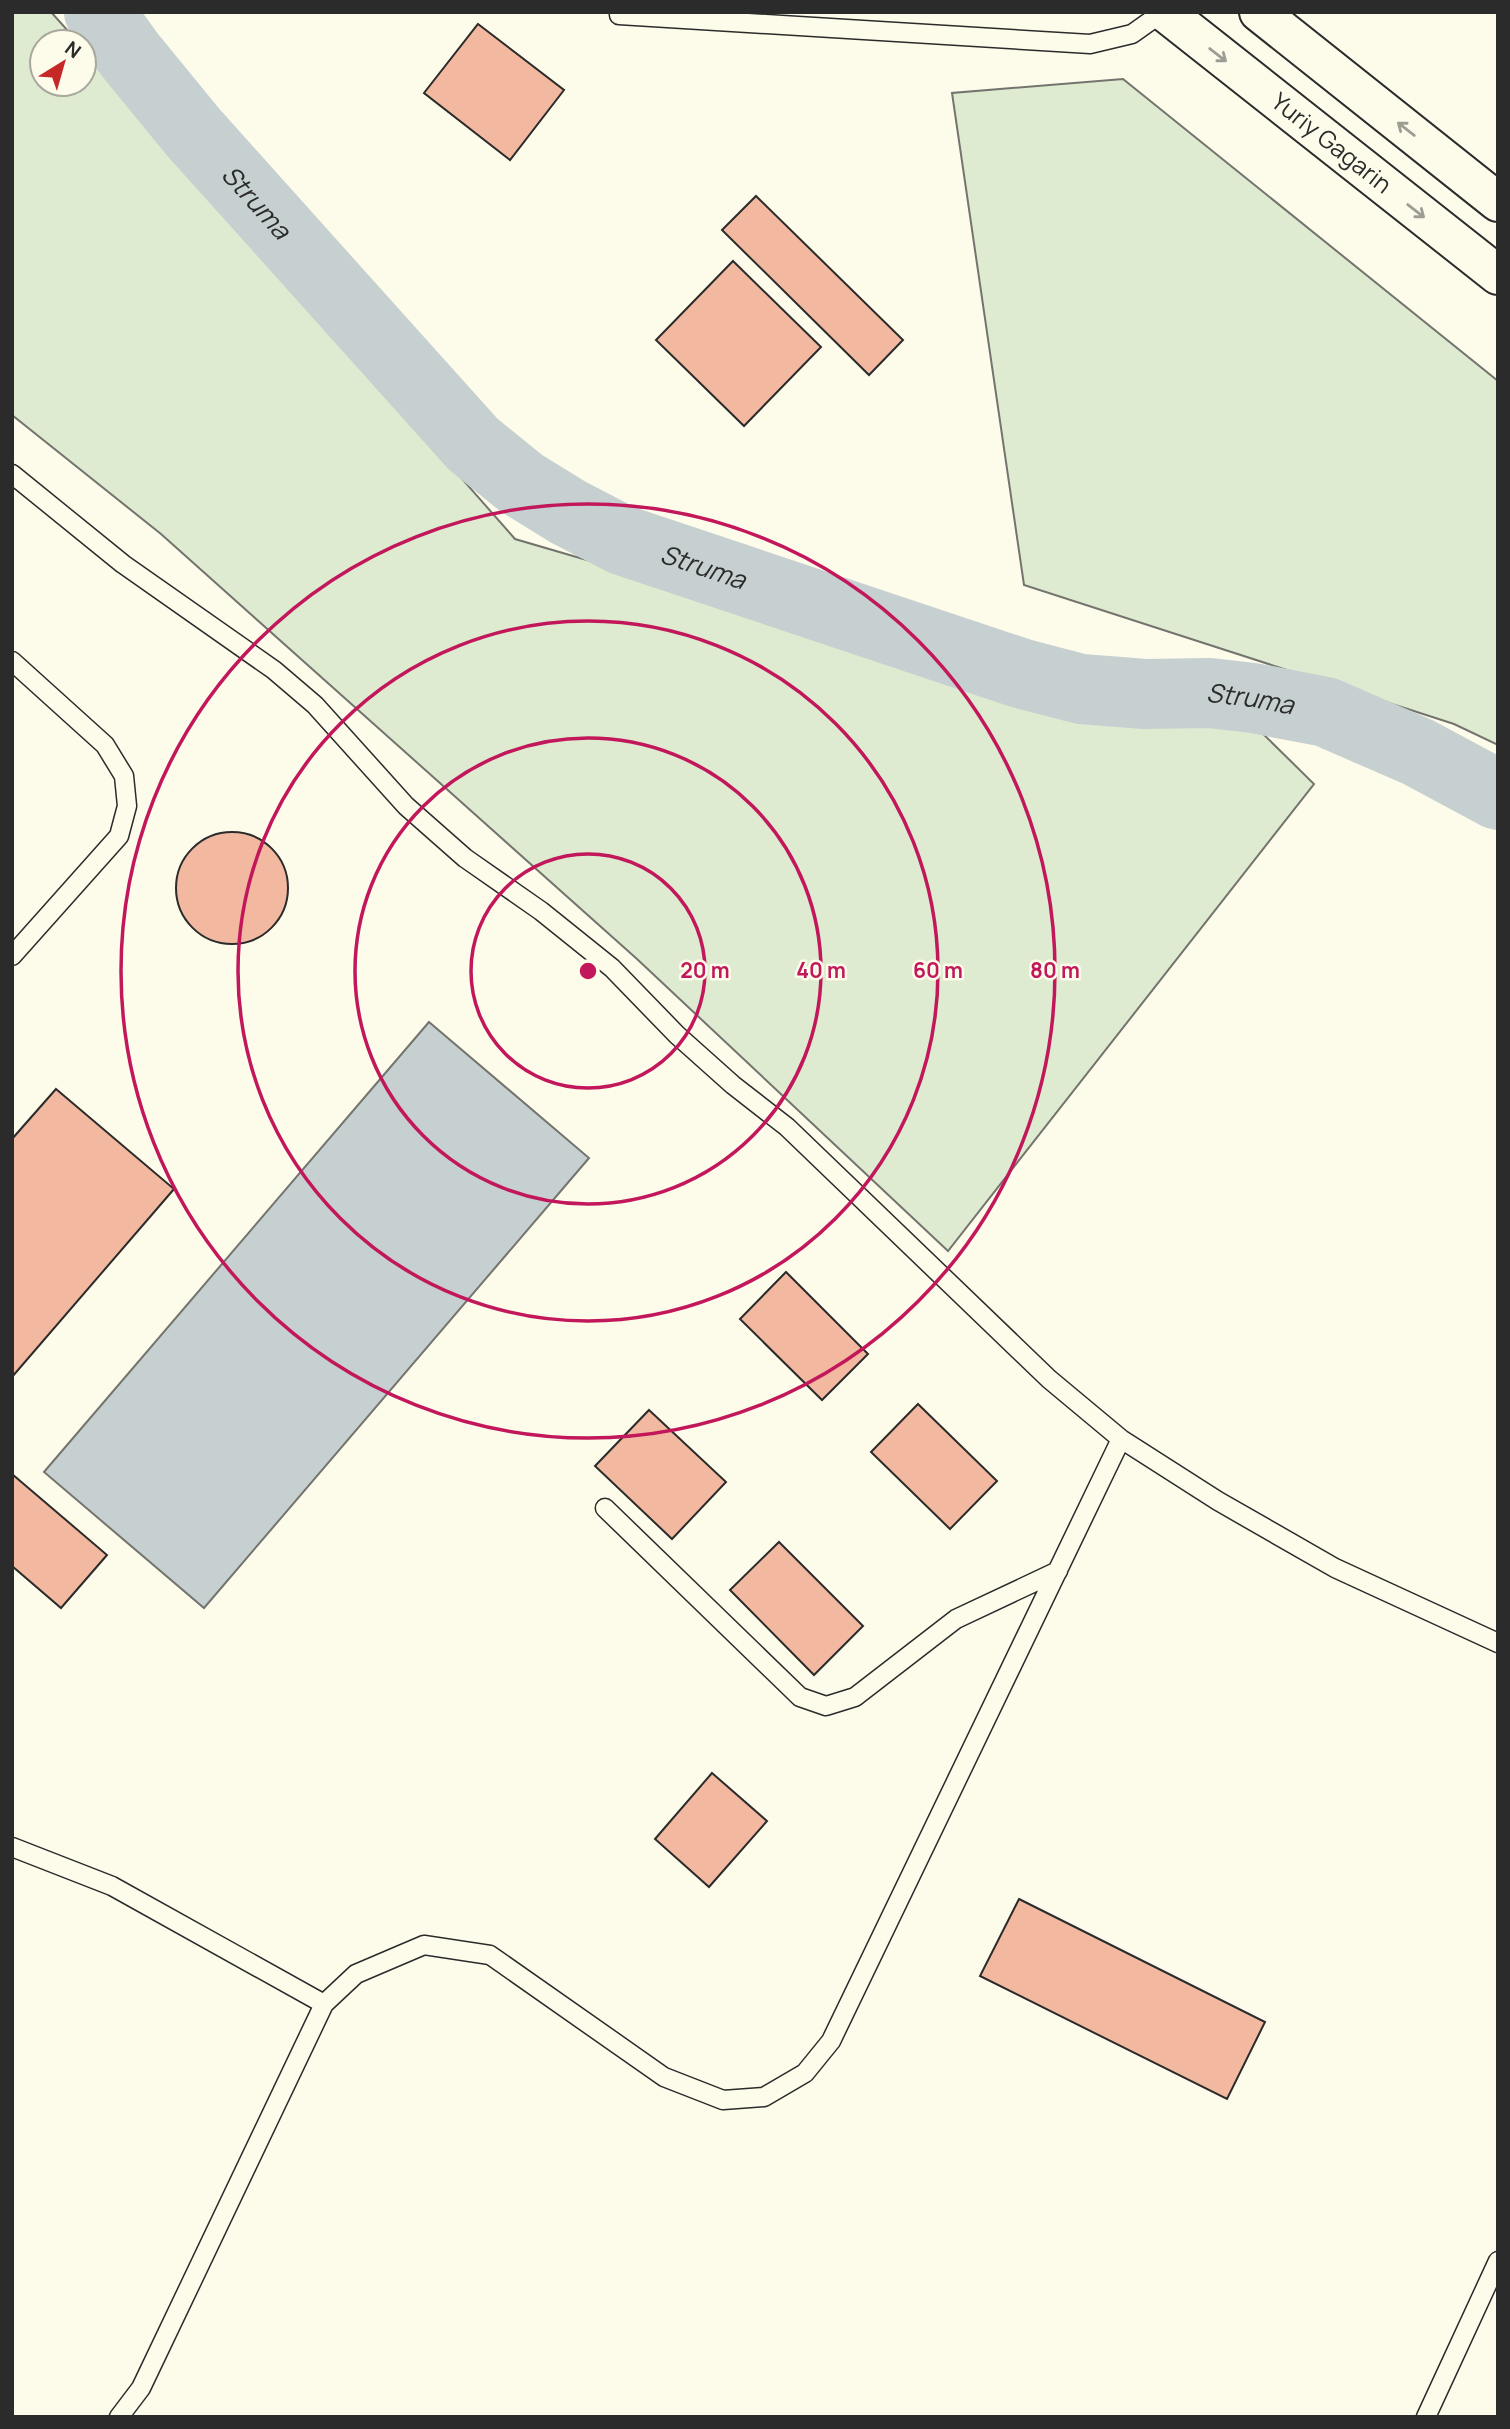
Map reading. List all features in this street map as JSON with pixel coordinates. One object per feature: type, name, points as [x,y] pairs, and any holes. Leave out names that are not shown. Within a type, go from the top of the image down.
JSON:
[{"type":"street","name":"Yuriy Gagarin","points":[[1164,12],[1498,275]]},
{"type":"street","points":[[1259,12],[1498,202]]},
{"type":"lane","points":[[619,15],[1090,44],[1132,34],[1164,12]]},
{"type":"lane","points":[[12,474],[123,564],[274,670],[315,705],[406,806],[465,858],[541,911],[612,968],[677,1035],[733,1085],[787,1126],[1049,1379],[1121,1439],[1218,1501],[1335,1568],[1498,1643]]},
{"type":"lane","points":[[12,661],[105,745],[124,776],[127,806],[119,836],[12,956]]},
{"type":"lane","points":[[118,2417],[141,2388],[324,2004],[356,1974],[424,1945],[490,1955],[664,2077],[723,2100],[764,2097],[805,2073],[831,2041],[1121,1439]]},
{"type":"lane","points":[[605,1508],[800,1697],[826,1706],[855,1697],[956,1619],[1058,1571]]},
{"type":"lane","points":[[12,1847],[112,1886],[324,2004]]},
{"type":"lane","points":[[1426,2417],[1498,2261]]},
{"type":"green space","points":[[12,12],[51,12],[65,28],[28,28],[28,98],[98,98],[98,65],[515,539],[1114,714],[1254,725],[1314,784],[948,1251],[637,959],[161,534],[12,415]]},
{"type":"green space","points":[[1123,79],[1498,381],[1498,745],[1454,724],[1024,585],[952,93]]},
{"type":"shaded area","points":[[429,1022],[589,1158],[204,1608],[44,1472]]},
{"type":"building","points":[[478,24],[564,90],[510,160],[424,93]]},
{"type":"building","points":[[756,196],[903,340],[869,375],[722,230]]},
{"type":"building","points":[[733,261],[821,347],[744,426],[656,340]]},
{"type":"building","points":[[232,832],[253,837],[271,849],[283,867],[288,888],[283,909],[271,927],[253,939],[232,944],[211,939],[193,927],[181,909],[176,888],[181,867],[193,849],[211,837]]},
{"type":"building","points":[[56,1089],[174,1189],[12,1377],[12,1139]]},
{"type":"building","points":[[786,1272],[868,1354],[822,1400],[740,1319]]},
{"type":"building","points":[[918,1404],[997,1481],[950,1529],[871,1452]]},
{"type":"building","points":[[649,1410],[726,1482],[672,1539],[595,1466]]},
{"type":"building","points":[[12,1474],[107,1555],[61,1608],[12,1566]]},
{"type":"building","points":[[779,1542],[863,1626],[814,1675],[730,1590]]},
{"type":"building","points":[[712,1773],[767,1821],[709,1887],[655,1839]]},
{"type":"building","points":[[1019,1899],[1265,2022],[1227,2099],[980,1976]]},
{"type":"waterway","name":"Struma","points":[[99,12],[130,55],[193,132],[473,444],[521,483],[568,512],[622,540],[1020,673],[1081,689],[1145,694],[1210,693],[1326,712],[1418,752],[1498,795]]}]
